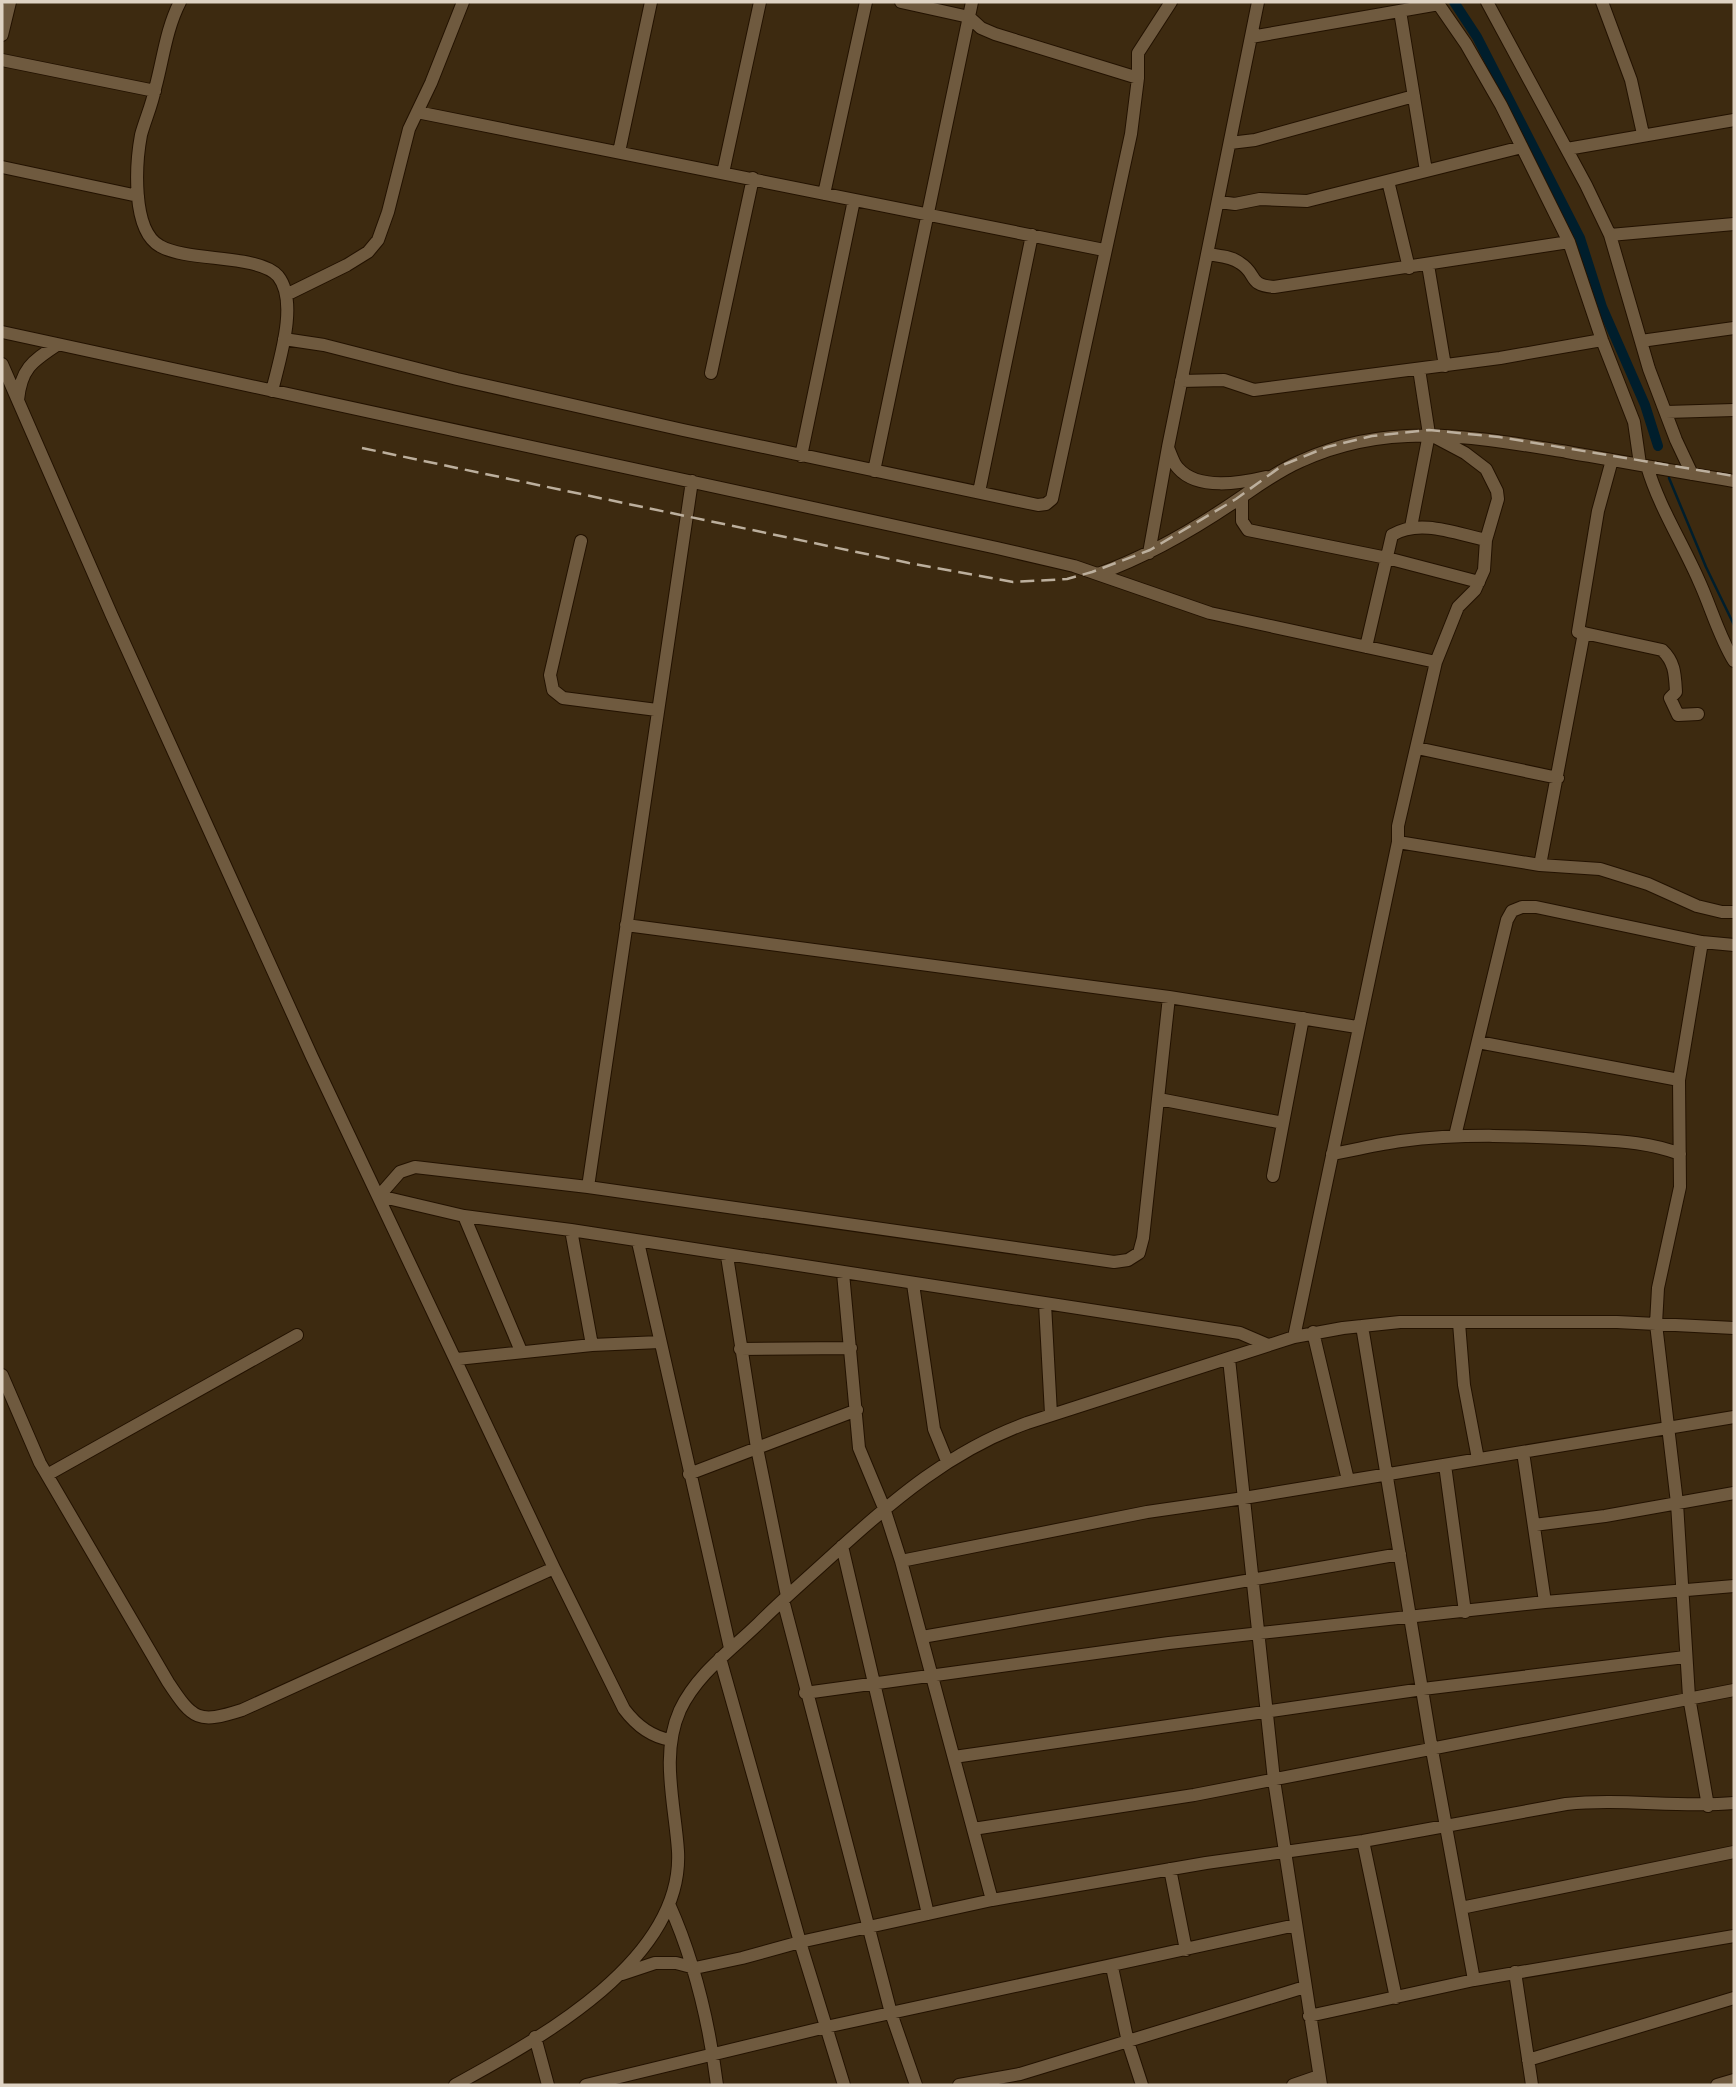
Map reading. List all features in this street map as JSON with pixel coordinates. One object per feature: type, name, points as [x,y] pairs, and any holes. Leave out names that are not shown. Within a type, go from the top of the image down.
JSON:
[{"type":"street","points":[[2,35],[10,2]]},
{"type":"street","points":[[180,2],[170,26],[142,133],[138,163],[140,214],[148,234],[160,247],[178,253],[238,261],[266,268],[280,279],[286,295],[287,315],[272,391]]},
{"type":"street","points":[[286,295],[347,265],[368,252],[378,240],[409,129],[431,83],[463,2]]},
{"type":"street","points":[[619,152],[651,2]]},
{"type":"street","points":[[723,173],[760,2]]},
{"type":"street","points":[[824,194],[866,2]]},
{"type":"street","points":[[901,2],[969,17],[981,28],[995,34],[1138,78]]},
{"type":"street","points":[[874,471],[972,2]]},
{"type":"street","points":[[284,339],[324,345],[470,382],[802,456],[1038,505],[1046,504],[1052,499],[1131,134],[1138,78],[1138,53],[1171,2]]},
{"type":"street","points":[[1149,553],[1258,2]]},
{"type":"street","points":[[1486,2],[1503,27],[1611,235],[1649,369],[1692,474]]},
{"type":"street","points":[[1602,2],[1631,80],[1643,134]]},
{"type":"street","points":[[1251,37],[1438,3],[1466,44],[1522,147],[1569,242],[1602,340],[1634,422],[1644,465],[1734,661]]},
{"type":"street","points":[[1400,11],[1426,171]]},
{"type":"street","points":[[2,60],[155,91]]},
{"type":"street","points":[[1230,143],[1255,140],[1414,96]]},
{"type":"street","points":[[417,111],[1104,250]]},
{"type":"street","points":[[1567,149],[1734,120]]},
{"type":"street","points":[[1219,202],[1235,204],[1260,198],[1307,201],[1522,147]]},
{"type":"street","points":[[2,167],[138,196]]},
{"type":"street","points":[[711,373],[753,178]]},
{"type":"street","points":[[1388,181],[1409,268]]},
{"type":"street","points":[[802,456],[854,200]]},
{"type":"street","points":[[1611,235],[1734,224]]},
{"type":"street","points":[[979,492],[1032,235]]},
{"type":"street","points":[[1208,254],[1233,259],[1250,271],[1253,280],[1262,286],[1274,287],[1569,242]]},
{"type":"street","points":[[1428,265],[1445,366]]},
{"type":"street","points":[[1641,341],[1734,328]]},
{"type":"street","points":[[2,332],[997,548],[1098,574],[1210,613],[1436,662]]},
{"type":"street","points":[[1181,381],[1224,380],[1254,390],[1445,366],[1602,340]]},
{"type":"street","points":[[18,403],[19,388],[26,369],[57,345]]},
{"type":"street","points":[[2,364],[312,1057],[554,1568],[624,1709],[641,1728],[671,1740]]},
{"type":"street","points":[[1411,527],[1429,434],[1419,369]]},
{"type":"street","points":[[1666,412],[1734,410]]},
{"type":"street","points":[[1294,1337],[1398,842],[1398,826],[1436,662],[1458,607],[1470,596],[1479,582],[1487,559],[1486,540],[1498,499],[1493,479],[1486,469],[1429,434]]},
{"type":"street","points":[[1098,574],[1149,553],[1242,497],[1273,475],[1326,451],[1394,435],[1429,434],[1499,441],[1734,481]]},
{"type":"street","points":[[1168,447],[1179,470],[1206,482],[1232,484],[1273,475]]},
{"type":"street","points":[[1612,460],[1598,511],[1578,632],[1662,650],[1671,658],[1675,672],[1676,692],[1670,698],[1678,715],[1698,714]]},
{"type":"street","points":[[588,1186],[692,481]]},
{"type":"street","points":[[1242,497],[1242,521],[1248,530],[1387,558],[1479,582]]},
{"type":"street","points":[[1366,647],[1392,535],[1411,527],[1431,528],[1486,540]]},
{"type":"street","points":[[581,541],[550,675],[553,690],[563,698],[657,710]]},
{"type":"street","points":[[1540,865],[1584,633]]},
{"type":"street","points":[[1417,748],[1558,778]]},
{"type":"street","points":[[1398,842],[1540,865],[1600,869],[1622,874],[1697,906],[1734,912]]},
{"type":"street","points":[[1455,1136],[1507,920],[1512,911],[1522,907],[1536,907],[1702,943],[1734,945]]},
{"type":"street","points":[[626,925],[1169,996],[1357,1027]]},
{"type":"street","points":[[1702,943],[1679,1080],[1680,1187],[1658,1288],[1656,1324],[1677,1503],[1689,1697],[1708,1806]]},
{"type":"street","points":[[379,1196],[400,1172],[415,1167],[588,1186],[1121,1262],[1134,1257],[1141,1247],[1169,996]]},
{"type":"street","points":[[1273,1176],[1303,1018]]},
{"type":"street","points":[[1478,1042],[1679,1080]]},
{"type":"street","points":[[1159,1099],[1283,1123]]},
{"type":"street","points":[[1332,1154],[1402,1141],[1455,1136],[1637,1143],[1680,1154]]},
{"type":"street","points":[[379,1196],[464,1216],[571,1230],[1240,1333],[1268,1345]]},
{"type":"street","points":[[464,1216],[520,1351]]},
{"type":"street","points":[[571,1230],[592,1345]]},
{"type":"street","points":[[638,1242],[730,1648]]},
{"type":"street","points":[[727,1256],[757,1448],[805,1693],[891,2013],[916,2085]]},
{"type":"street","points":[[843,1273],[859,1448],[884,1508],[901,1561],[992,1899]]},
{"type":"street","points":[[913,1284],[934,1429],[947,1461]]},
{"type":"street","points":[[1045,1304],[1051,1414]]},
{"type":"street","points":[[455,2085],[589,2003],[619,1976],[651,1937],[669,1904],[677,1873],[678,1853],[670,1775],[671,1740],[679,1712],[690,1692],[730,1648],[884,1508],[947,1461],[991,1437],[1051,1414],[1313,1332],[1400,1322],[1656,1324],[1734,1328]]},
{"type":"street","points":[[1459,1323],[1464,1385],[1478,1459]]},
{"type":"street","points":[[1362,1326],[1432,1750],[1474,1980]]},
{"type":"street","points":[[1313,1332],[1348,1480]]},
{"type":"street","points":[[47,1475],[297,1335]]},
{"type":"street","points":[[457,1359],[520,1351],[660,1342]]},
{"type":"street","points":[[740,1349],[851,1348]]},
{"type":"street","points":[[1230,1359],[1274,1780],[1320,2081],[1293,2085]]},
{"type":"street","points":[[2,1375],[47,1475],[168,1682],[185,1708],[201,1718],[216,1718],[242,1710],[554,1568]]},
{"type":"street","points":[[689,1474],[856,1410]]},
{"type":"street","points":[[901,1561],[1147,1512],[1734,1416]]},
{"type":"street","points":[[1523,1452],[1545,1602]]},
{"type":"street","points":[[1445,1465],[1465,1612]]},
{"type":"street","points":[[1534,1525],[1734,1493]]},
{"type":"street","points":[[842,1546],[928,1914]]},
{"type":"street","points":[[922,1637],[1400,1554]]},
{"type":"street","points":[[805,1693],[1169,1643],[1545,1602],[1734,1586]]},
{"type":"street","points":[[954,1757],[1423,1689],[1685,1657]]},
{"type":"street","points":[[720,1658],[800,1942],[844,2085]]},
{"type":"street","points":[[973,1829],[1194,1795],[1734,1690]]},
{"type":"street","points":[[619,1976],[655,1963],[676,1963],[695,1968],[992,1899],[1285,1851],[1363,1841],[1574,1803],[1708,1806],[1734,1803]]},
{"type":"street","points":[[1363,1841],[1396,1998]]},
{"type":"street","points":[[1461,1908],[1734,1853]]},
{"type":"street","points":[[1170,1869],[1186,1951]]},
{"type":"street","points":[[669,1904],[695,1968],[714,2056],[716,2079],[707,2085]]},
{"type":"street","points":[[586,2085],[891,2013],[1296,1925]]},
{"type":"street","points":[[1309,2015],[1515,1972],[1734,1936]]},
{"type":"street","points":[[1112,1967],[1128,2042],[1142,2085]]},
{"type":"street","points":[[1515,1972],[1532,2085]]},
{"type":"street","points":[[959,2085],[1020,2074],[1305,1987]]},
{"type":"street","points":[[1528,2060],[1734,1998]]},
{"type":"street","points":[[535,2037],[548,2085]]},
{"type":"street","points":[[1717,2085],[1734,2080]]},
{"type":"waterway","points":[[1454,2],[1477,37],[1580,238],[1602,307],[1645,405],[1658,446]]},
{"type":"waterway","points":[[1669,478],[1706,567],[1734,625]]},
{"type":"railway","points":[[362,448],[909,563],[1013,582],[1067,579],[1150,550],[1236,499],[1283,465],[1327,447],[1372,436],[1429,430],[1499,437],[1734,476]]}]
